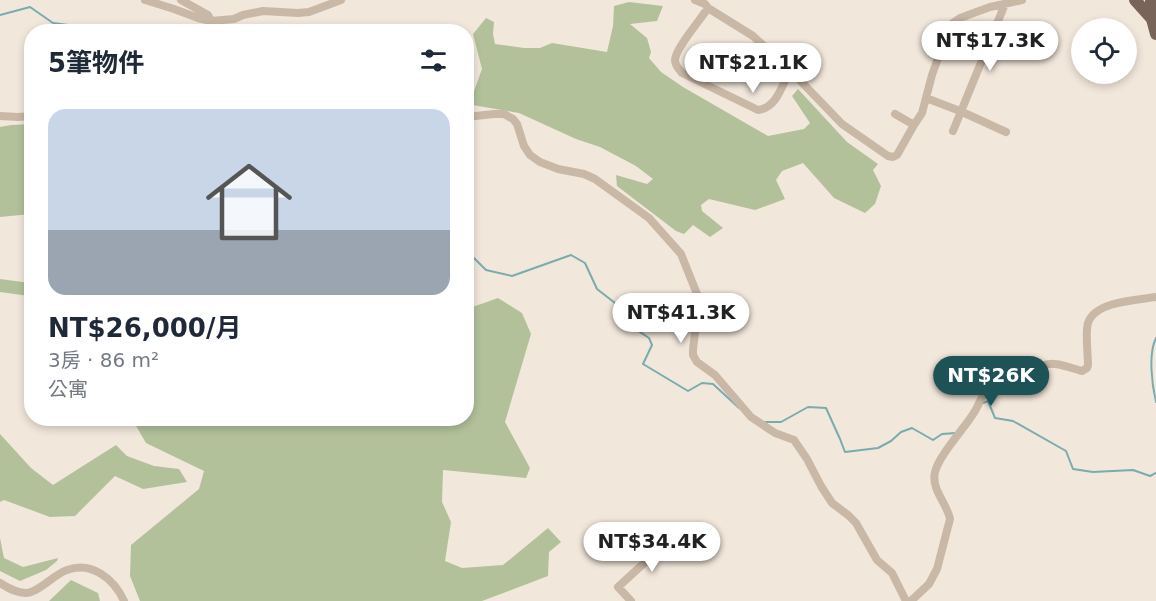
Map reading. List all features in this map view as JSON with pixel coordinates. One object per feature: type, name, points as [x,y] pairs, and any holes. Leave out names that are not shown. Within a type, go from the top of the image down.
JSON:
[{"type":"main road","points":[[1135,0],[1154,18]]},
{"type":"main road","points":[[1151,0],[1156,34]]},
{"type":"street","points":[[145,0],[211,21],[234,20],[243,15],[263,11],[309,12],[341,0]]},
{"type":"street","points":[[181,0],[207,15],[211,21]]},
{"type":"street","points":[[695,0],[705,4],[753,36],[790,70],[842,124],[888,156],[893,157],[897,155],[922,113],[932,75],[950,25],[960,18],[990,6],[1022,0]]},
{"type":"street","points":[[953,131],[1005,4]]},
{"type":"street","points":[[708,8],[678,50],[675,59],[676,66],[682,73],[758,110],[771,105],[790,70]]},
{"type":"street","points":[[926,99],[960,111],[1006,132]]},
{"type":"street","points":[[474,116],[504,114],[513,119],[530,156],[558,169],[596,179],[649,218],[681,254],[697,294],[698,308],[693,349],[697,362],[715,375],[751,417],[775,433],[794,440],[832,503],[856,523],[877,560],[892,573],[906,601]]},
{"type":"street","points":[[895,114],[914,125]]},
{"type":"street","points":[[0,116],[24,117]]},
{"type":"street","points":[[911,601],[929,584],[937,569],[950,519],[935,483],[934,473],[988,387],[993,382],[1013,381],[1028,376],[1043,366],[1053,364],[1084,370],[1088,365],[1088,324],[1091,318],[1100,310],[1120,302],[1156,297]]},
{"type":"street","points":[[631,601],[618,587],[665,544]]},
{"type":"street","points":[[0,583],[18,592],[30,593],[67,570],[80,567],[92,568],[105,576],[124,601]]},
{"type":"green space","points":[[629,2],[663,6],[657,21],[630,24],[647,38],[651,52],[649,58],[661,72],[683,87],[768,136],[804,129],[810,123],[792,96],[798,89],[847,142],[878,164],[873,170],[881,186],[875,204],[865,213],[834,198],[803,163],[782,171],[776,180],[785,199],[755,210],[709,199],[701,205],[702,211],[723,228],[710,237],[693,225],[684,234],[676,231],[617,186],[616,175],[647,184],[653,179],[636,166],[600,147],[576,139],[519,113],[474,105],[474,91],[482,69],[474,33],[486,18],[494,22],[495,44],[540,48],[552,43],[607,52],[613,26],[614,6]]},
{"type":"green space","points":[[24,124],[24,215],[0,217],[0,127]]},
{"type":"green space","points":[[0,279],[24,282],[24,295],[0,292]]},
{"type":"green space","points":[[498,298],[522,313],[531,334],[505,422],[530,468],[526,478],[443,470],[442,502],[451,522],[445,561],[462,568],[503,565],[548,528],[561,542],[549,552],[548,576],[482,601],[140,601],[130,576],[131,545],[199,489],[204,471],[146,443],[136,426],[474,426],[474,307]]},
{"type":"green space","points":[[0,434],[31,468],[53,485],[116,445],[127,456],[154,466],[179,469],[187,482],[143,489],[115,476],[75,516],[50,517],[4,500],[0,502]]},
{"type":"green space","points":[[0,538],[4,558],[23,567],[58,558],[57,561],[46,570],[20,581],[0,571]]},
{"type":"green space","points":[[71,580],[98,593],[100,601],[49,601]]},
{"type":"waterway","points":[[0,15],[30,7],[53,23],[61,24]]},
{"type":"waterway","points":[[474,258],[486,270],[512,276],[571,255],[585,263],[597,289],[624,310],[631,326],[649,338],[652,345],[643,364],[688,391],[702,383],[713,384],[739,408]]},
{"type":"waterway","points":[[1156,338],[1151,361],[1156,402]]},
{"type":"waterway","points":[[983,403],[988,401],[995,418],[1013,421],[1066,451],[1073,469],[1093,472],[1133,470],[1150,476],[1156,473]]},
{"type":"waterway","points":[[763,422],[781,422],[808,407],[826,408],[845,452],[878,448],[901,432],[912,428],[933,440],[942,434],[956,433]]}]
